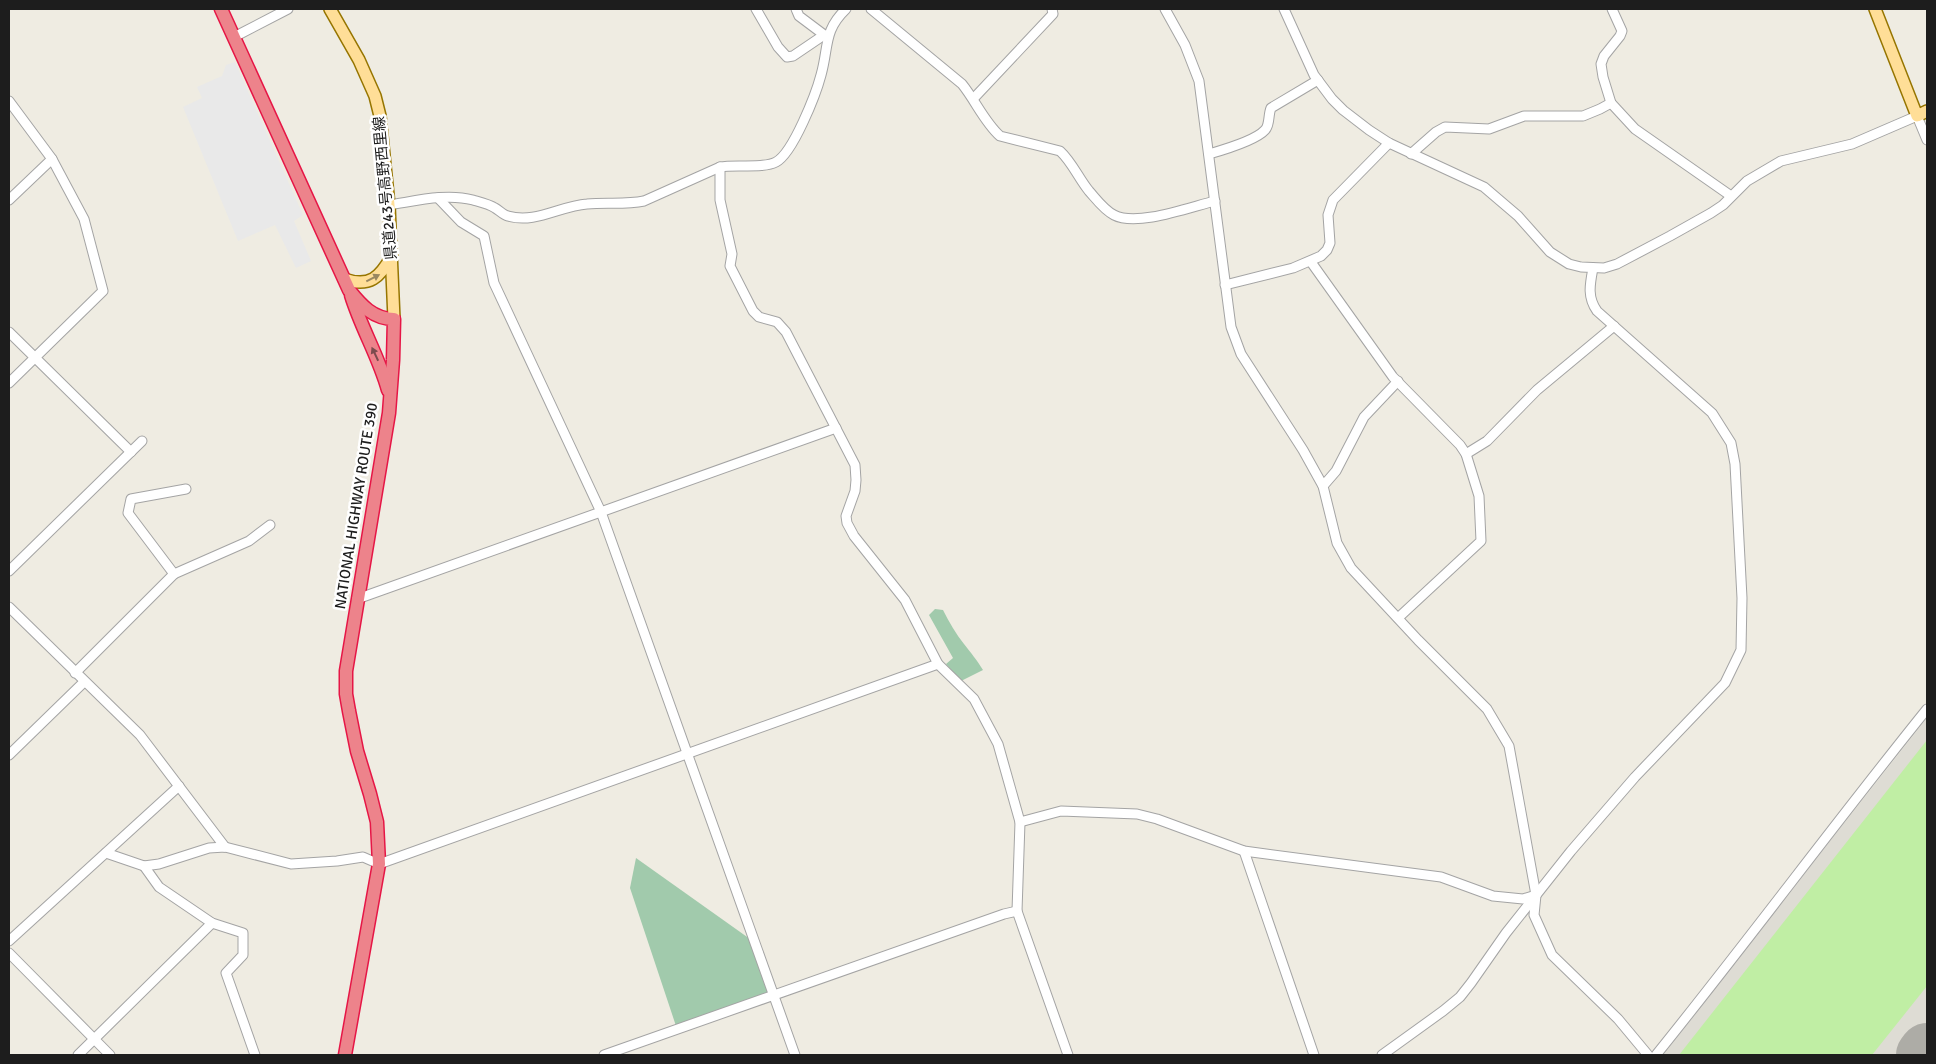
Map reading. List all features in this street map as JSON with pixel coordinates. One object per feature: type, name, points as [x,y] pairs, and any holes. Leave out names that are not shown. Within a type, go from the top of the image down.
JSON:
[{"type":"highway","points":[[221,9],[347,284],[362,325],[381,367],[390,400]]},
{"type":"highway","points":[[347,284],[370,312],[383,319],[394,319]]},
{"type":"highway","name":"NATIONAL HIGHWAY ROUTE 390","points":[[345,1055],[379,864],[377,822],[357,751],[346,694],[346,672],[384,448],[390,400],[394,319]]},
{"type":"main road","name":"県道243号高野西里線","points":[[330,9],[359,60],[375,96],[380,116],[389,205],[394,319]]},
{"type":"main road","points":[[1875,9],[1922,113]]},
{"type":"main road","points":[[347,284],[370,281],[383,271],[392,256]]},
{"type":"street","points":[[234,37],[288,9]]},
{"type":"street","points":[[756,9],[778,47],[787,57],[793,56],[826,36]]},
{"type":"street","points":[[796,9],[799,16],[826,36]]},
{"type":"street","points":[[389,205],[438,198],[471,200],[494,208],[507,216],[537,217],[586,204],[636,203],[720,167],[769,164],[778,161],[797,134],[822,74],[826,36],[837,18],[846,9]]},
{"type":"street","points":[[871,9],[942,65],[962,84],[1000,136],[1060,151],[1084,185],[1100,204],[1113,214],[1123,218],[1145,218],[1215,201]]},
{"type":"street","points":[[974,98],[1053,14],[1052,9]]},
{"type":"street","points":[[1165,9],[1186,44],[1199,81],[1231,327],[1241,354],[1303,450],[1323,486],[1337,543],[1351,568],[1487,709],[1509,746],[1536,896],[1534,914],[1552,955],[1618,1019],[1648,1055]]},
{"type":"street","points":[[1284,9],[1318,80],[1332,99],[1349,115],[1369,130],[1411,154],[1484,187],[1518,216],[1550,252],[1569,264],[1593,268],[1604,268],[1617,264],[1711,213],[1747,181],[1781,161],[1852,144],[1922,113],[1927,140]]},
{"type":"street","points":[[1612,9],[1622,31],[1604,56],[1601,64],[1602,77],[1611,102],[1635,129],[1731,196]]},
{"type":"street","points":[[1210,154],[1237,145],[1260,134],[1268,125],[1271,108],[1318,80]]},
{"type":"street","points":[[9,101],[52,160],[84,219],[103,291],[9,383]]},
{"type":"street","points":[[1411,154],[1436,132],[1445,127],[1489,129],[1524,116],[1583,116],[1611,102]]},
{"type":"street","points":[[1225,286],[1311,262],[1321,256],[1327,250],[1330,243],[1328,215],[1333,200],[1389,142]]},
{"type":"street","points":[[9,200],[52,160]]},
{"type":"street","points":[[720,167],[720,200],[732,254],[730,266],[753,311],[759,318],[777,322],[786,332],[855,465],[856,480],[846,516],[847,522],[854,536],[905,600],[938,664],[974,699],[998,744],[1020,822],[1017,911],[1068,1055]]},
{"type":"street","points":[[438,198],[462,222],[484,236],[494,283],[601,512],[795,1055]]},
{"type":"street","points":[[1311,262],[1398,381],[1460,445],[1466,454],[1478,496],[1481,542],[1398,618]]},
{"type":"street","points":[[1382,1055],[1443,1011],[1460,996],[1571,851],[1635,777],[1724,683],[1741,650],[1742,598],[1735,464],[1731,444],[1712,413],[1592,304],[1589,294],[1593,268]]},
{"type":"street","points":[[1466,454],[1487,441],[1537,390],[1614,326]]},
{"type":"street","points":[[9,332],[131,452]]},
{"type":"street","points":[[1323,486],[1336,471],[1364,417],[1398,381]]},
{"type":"street","points":[[357,599],[836,428]]},
{"type":"street","points":[[9,571],[142,441]]},
{"type":"street","points":[[174,574],[128,513],[131,499],[186,489]]},
{"type":"street","points":[[75,673],[174,574],[249,541],[270,525]]},
{"type":"street","points":[[9,607],[140,735],[225,847]]},
{"type":"street","points":[[106,853],[144,866],[159,864],[210,848],[225,847],[291,864],[337,862],[363,858],[379,864],[938,664]]},
{"type":"street","points":[[9,755],[84,682]]},
{"type":"street","points":[[1656,1055],[1927,709]]},
{"type":"street","points":[[9,941],[179,786]]},
{"type":"street","points":[[1020,822],[1062,811],[1136,814],[1157,819],[1244,851],[1440,878],[1493,896],[1523,899],[1536,896]]},
{"type":"street","points":[[1244,851],[1314,1055]]},
{"type":"street","points":[[144,866],[159,887],[212,923],[242,933],[242,955],[226,973],[255,1055]]},
{"type":"street","points":[[604,1055],[1017,911]]},
{"type":"street","points":[[78,1055],[212,923]]},
{"type":"street","points":[[9,953],[110,1055]]},
{"type":"shaded area","points":[[235,62],[303,215],[294,221],[311,261],[296,268],[275,225],[238,241],[183,107],[202,98],[197,87],[222,76],[226,65]]},
{"type":"shaded area","points":[[1927,718],[1927,1055],[1661,1055]]},
{"type":"green space","points":[[935,609],[943,610],[955,632],[983,670],[961,681],[946,664],[953,658],[929,615]]},
{"type":"green space","points":[[1927,740],[1927,986],[1872,1055],[1679,1055]]},
{"type":"green space","points":[[636,858],[750,939],[770,994],[676,1026],[630,888]]},
{"type":"runway","points":[[1924,1055],[1927,1051]]}]
